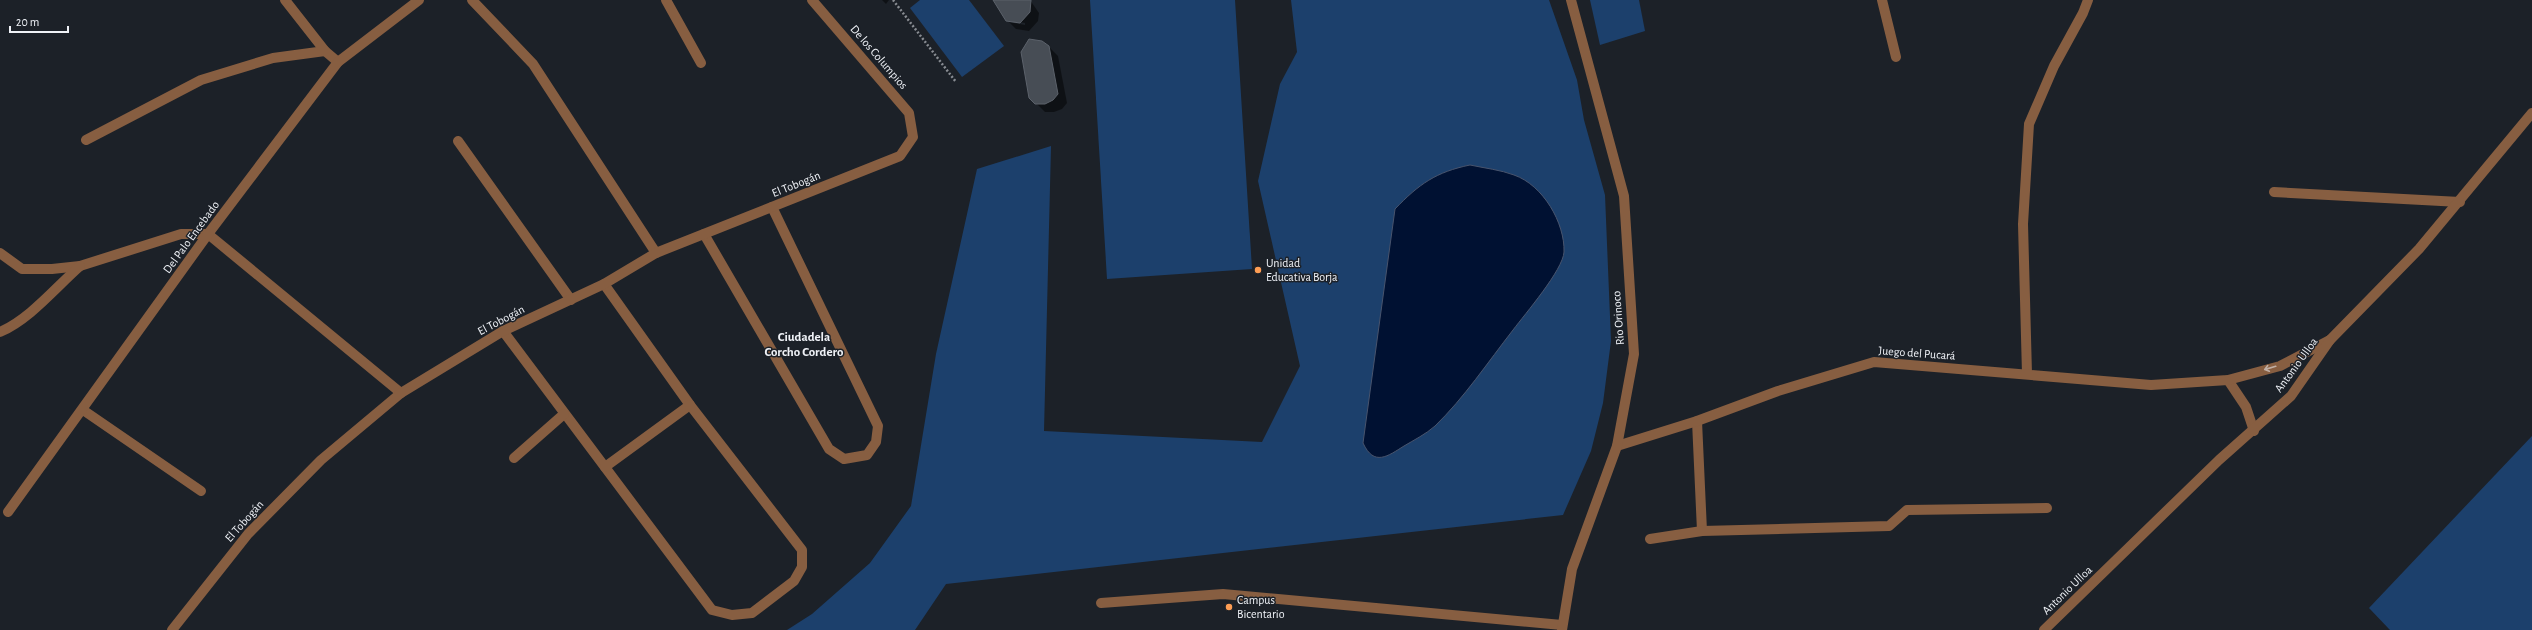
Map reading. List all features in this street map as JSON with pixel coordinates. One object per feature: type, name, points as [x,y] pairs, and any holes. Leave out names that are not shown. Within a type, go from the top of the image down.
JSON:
[{"type":"street","points":[[285,0],[325,51],[338,62]]},
{"type":"street","name":"Del Palo Encebado","points":[[8,512],[84,410],[208,234],[338,62],[419,0]]},
{"type":"street","points":[[472,0],[533,64],[656,253]]},
{"type":"street","points":[[666,0],[701,63]]},
{"type":"street","name":"De los Columpios","points":[[812,0],[909,113],[913,137]]},
{"type":"street","name":"Rio Orinoco","points":[[1562,628],[1572,569],[1618,446],[1634,354],[1624,196],[1571,0]]},
{"type":"street","points":[[1882,0],[1896,57]]},
{"type":"street","points":[[2027,374],[2024,224],[2029,124],[2054,66],[2088,0]]},
{"type":"street","points":[[86,140],[201,80],[273,58],[325,51]]},
{"type":"street","name":"Antonio Ulloa","points":[[2044,630],[2219,460],[2254,431],[2292,396],[2330,340],[2419,249],[2460,202],[2532,113]]},
{"type":"street","name":"El Tobogán","points":[[172,630],[248,534],[321,460],[401,392],[503,331],[604,284],[656,253],[900,156],[913,137]]},
{"type":"street","points":[[458,141],[571,300]]},
{"type":"street","points":[[2274,192],[2460,202]]},
{"type":"street","points":[[704,234],[829,449],[844,459],[867,455],[876,442],[878,426],[772,208]]},
{"type":"street","points":[[0,253],[22,269],[52,270],[80,266],[181,234],[208,234],[401,392]]},
{"type":"street","points":[[0,332],[14,326],[26,317],[80,266]]},
{"type":"street","points":[[503,331],[712,610],[732,615],[752,613],[794,581],[802,567],[802,550],[690,405],[604,284]]},
{"type":"street","name":"Juego del Pucará","points":[[1618,446],[1697,421],[1778,391],[1874,362],[2152,385],[2228,380],[2280,366],[2330,340]]},
{"type":"street","points":[[2228,380],[2246,407],[2254,431]]},
{"type":"street","points":[[605,467],[690,405]]},
{"type":"street","points":[[84,410],[201,491]]},
{"type":"street","points":[[514,458],[564,414]]},
{"type":"street","points":[[1697,421],[1702,531]]},
{"type":"street","points":[[1650,539],[1702,531],[1889,526],[1907,510],[2047,508]]},
{"type":"street","points":[[1101,604],[1223,594],[1562,628]]},
{"type":"path","points":[[893,0],[956,82]]},
{"type":"shaded area","points":[[920,0],[969,0],[1004,46],[962,77],[910,8]]},
{"type":"shaded area","points":[[1090,0],[1235,0],[1252,269],[1107,279]]},
{"type":"shaded area","points":[[1291,0],[1549,0],[1577,80],[1584,120],[1605,195],[1611,341],[1603,403],[1591,451],[1563,515],[946,584],[915,630],[787,630],[812,614],[870,563],[911,506],[936,354],[977,169],[1051,146],[1044,431],[1262,442],[1300,366],[1258,181],[1280,84],[1297,52]]},
{"type":"shaded area","points":[[1590,0],[1639,0],[1645,31],[1600,45]]},
{"type":"shaded area","points":[[1470,165],[1498,170],[1514,175],[1525,180],[1543,196],[1550,206],[1561,229],[1564,252],[1562,260],[1543,292],[1476,380],[1446,415],[1428,432],[1420,437],[1387,456],[1377,457],[1372,455],[1367,450],[1363,443],[1395,209],[1420,186],[1429,180],[1447,171]]},
{"type":"shaded area","points":[[2532,436],[2532,630],[2390,630],[2369,608]]},
{"type":"building","points":[[993,0],[1031,0],[1030,12],[1020,23],[1006,21]]},
{"type":"building","points":[[1029,39],[1042,41],[1049,46],[1058,94],[1053,100],[1045,104],[1035,104],[1029,98],[1021,52]]},
{"type":"place","name":"Unidad Educativa Borja","points":[[1258,270]]},
{"type":"place","name":"Campus Bicentario","points":[[1229,607]]},
{"type":"district","name":"Ciudadela Corcho Cordero","points":[[804,344]]}]
